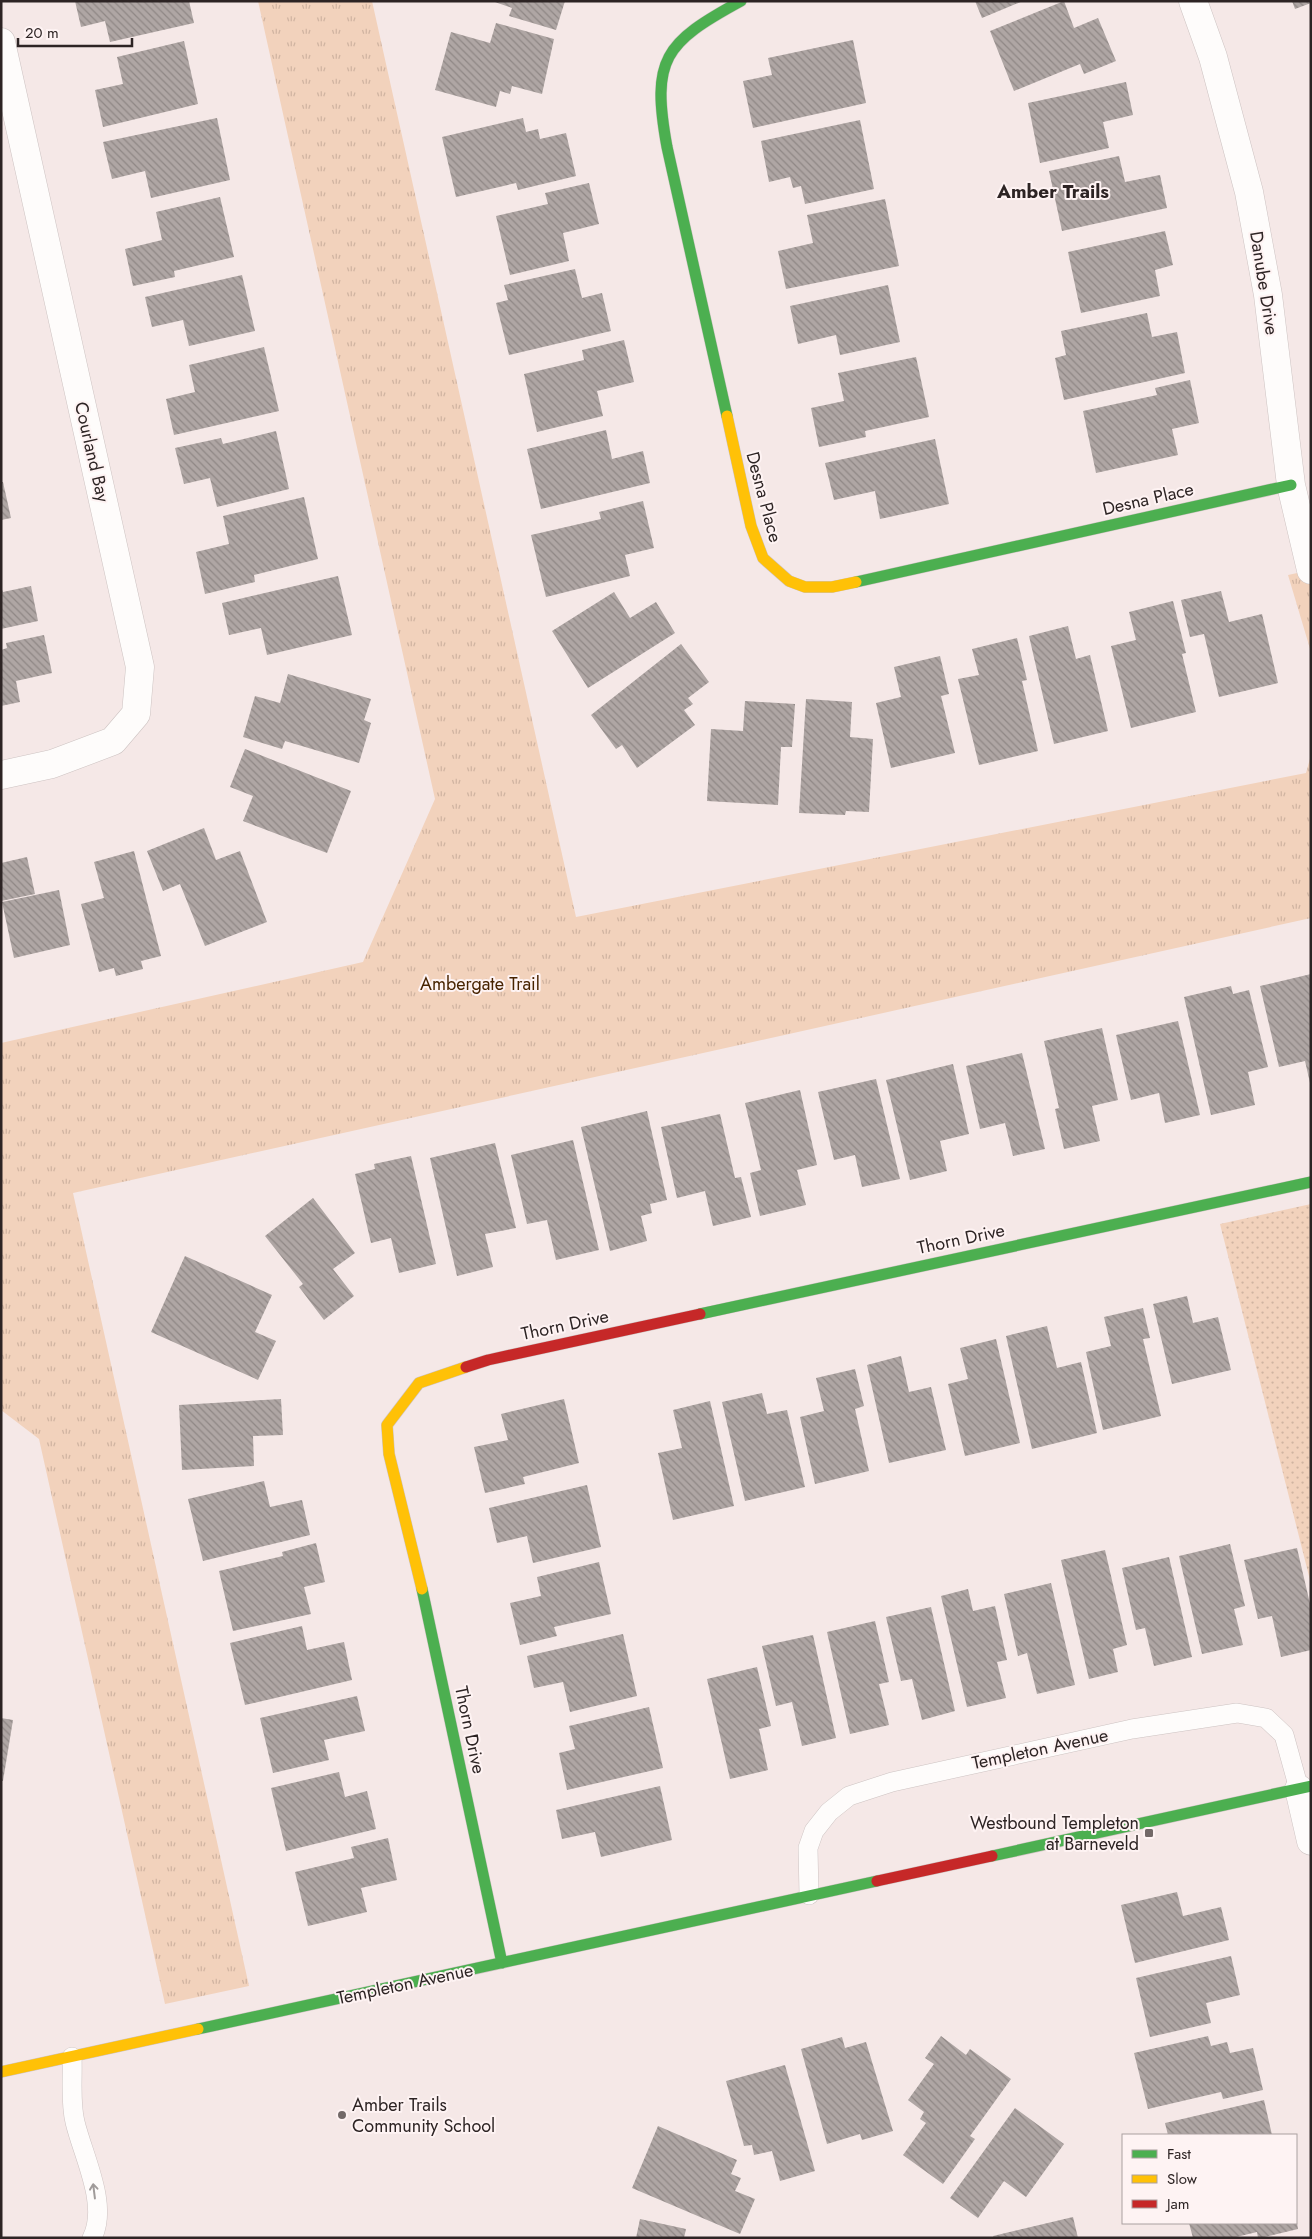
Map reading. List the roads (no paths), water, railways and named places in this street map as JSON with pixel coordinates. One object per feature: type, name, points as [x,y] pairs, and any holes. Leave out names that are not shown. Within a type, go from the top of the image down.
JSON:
[{"type":"street","name":"Desna Place","points":[[741,1],[700,24],[668,56],[660,94],[667,147],[750,526],[763,558],[776,570],[789,581],[805,587],[832,587],[1291,485]]},
{"type":"street","name":"Danube Drive","points":[[1193,1],[1213,57],[1249,192],[1268,295],[1291,485],[1311,570]]},
{"type":"street","name":"Courland Bay","points":[[1,42],[140,668],[136,714],[113,741],[52,764],[1,775]]},
{"type":"street","name":"Thorn Drive","points":[[502,1963],[421,1583],[389,1454],[387,1425],[419,1383],[488,1360],[1311,1182]]},
{"type":"street","name":"Templeton Avenue","points":[[1,2072],[1305,1787]]},
{"type":"street","points":[[1305,1787],[1311,1841]]},
{"type":"lane","name":"Templeton Avenue","points":[[809,1895],[808,1848],[814,1832],[830,1812],[849,1796],[892,1782],[1113,1733],[1237,1713],[1266,1718],[1284,1735],[1305,1787]]},
{"type":"lane","points":[[72,2057],[75,2120],[94,2182],[98,2217],[98,2226],[92,2238]]},
{"type":"place","name":"Westbound Templeton at Barneveld","points":[[1149,1833]]},
{"type":"place","name":"Amber Trails Community School","points":[[342,2115]]},
{"type":"district","name":"Amber Trails","points":[[1053,191]]},
{"type":"park label","name":"Ambergate Trail","points":[[480,984]]}]
